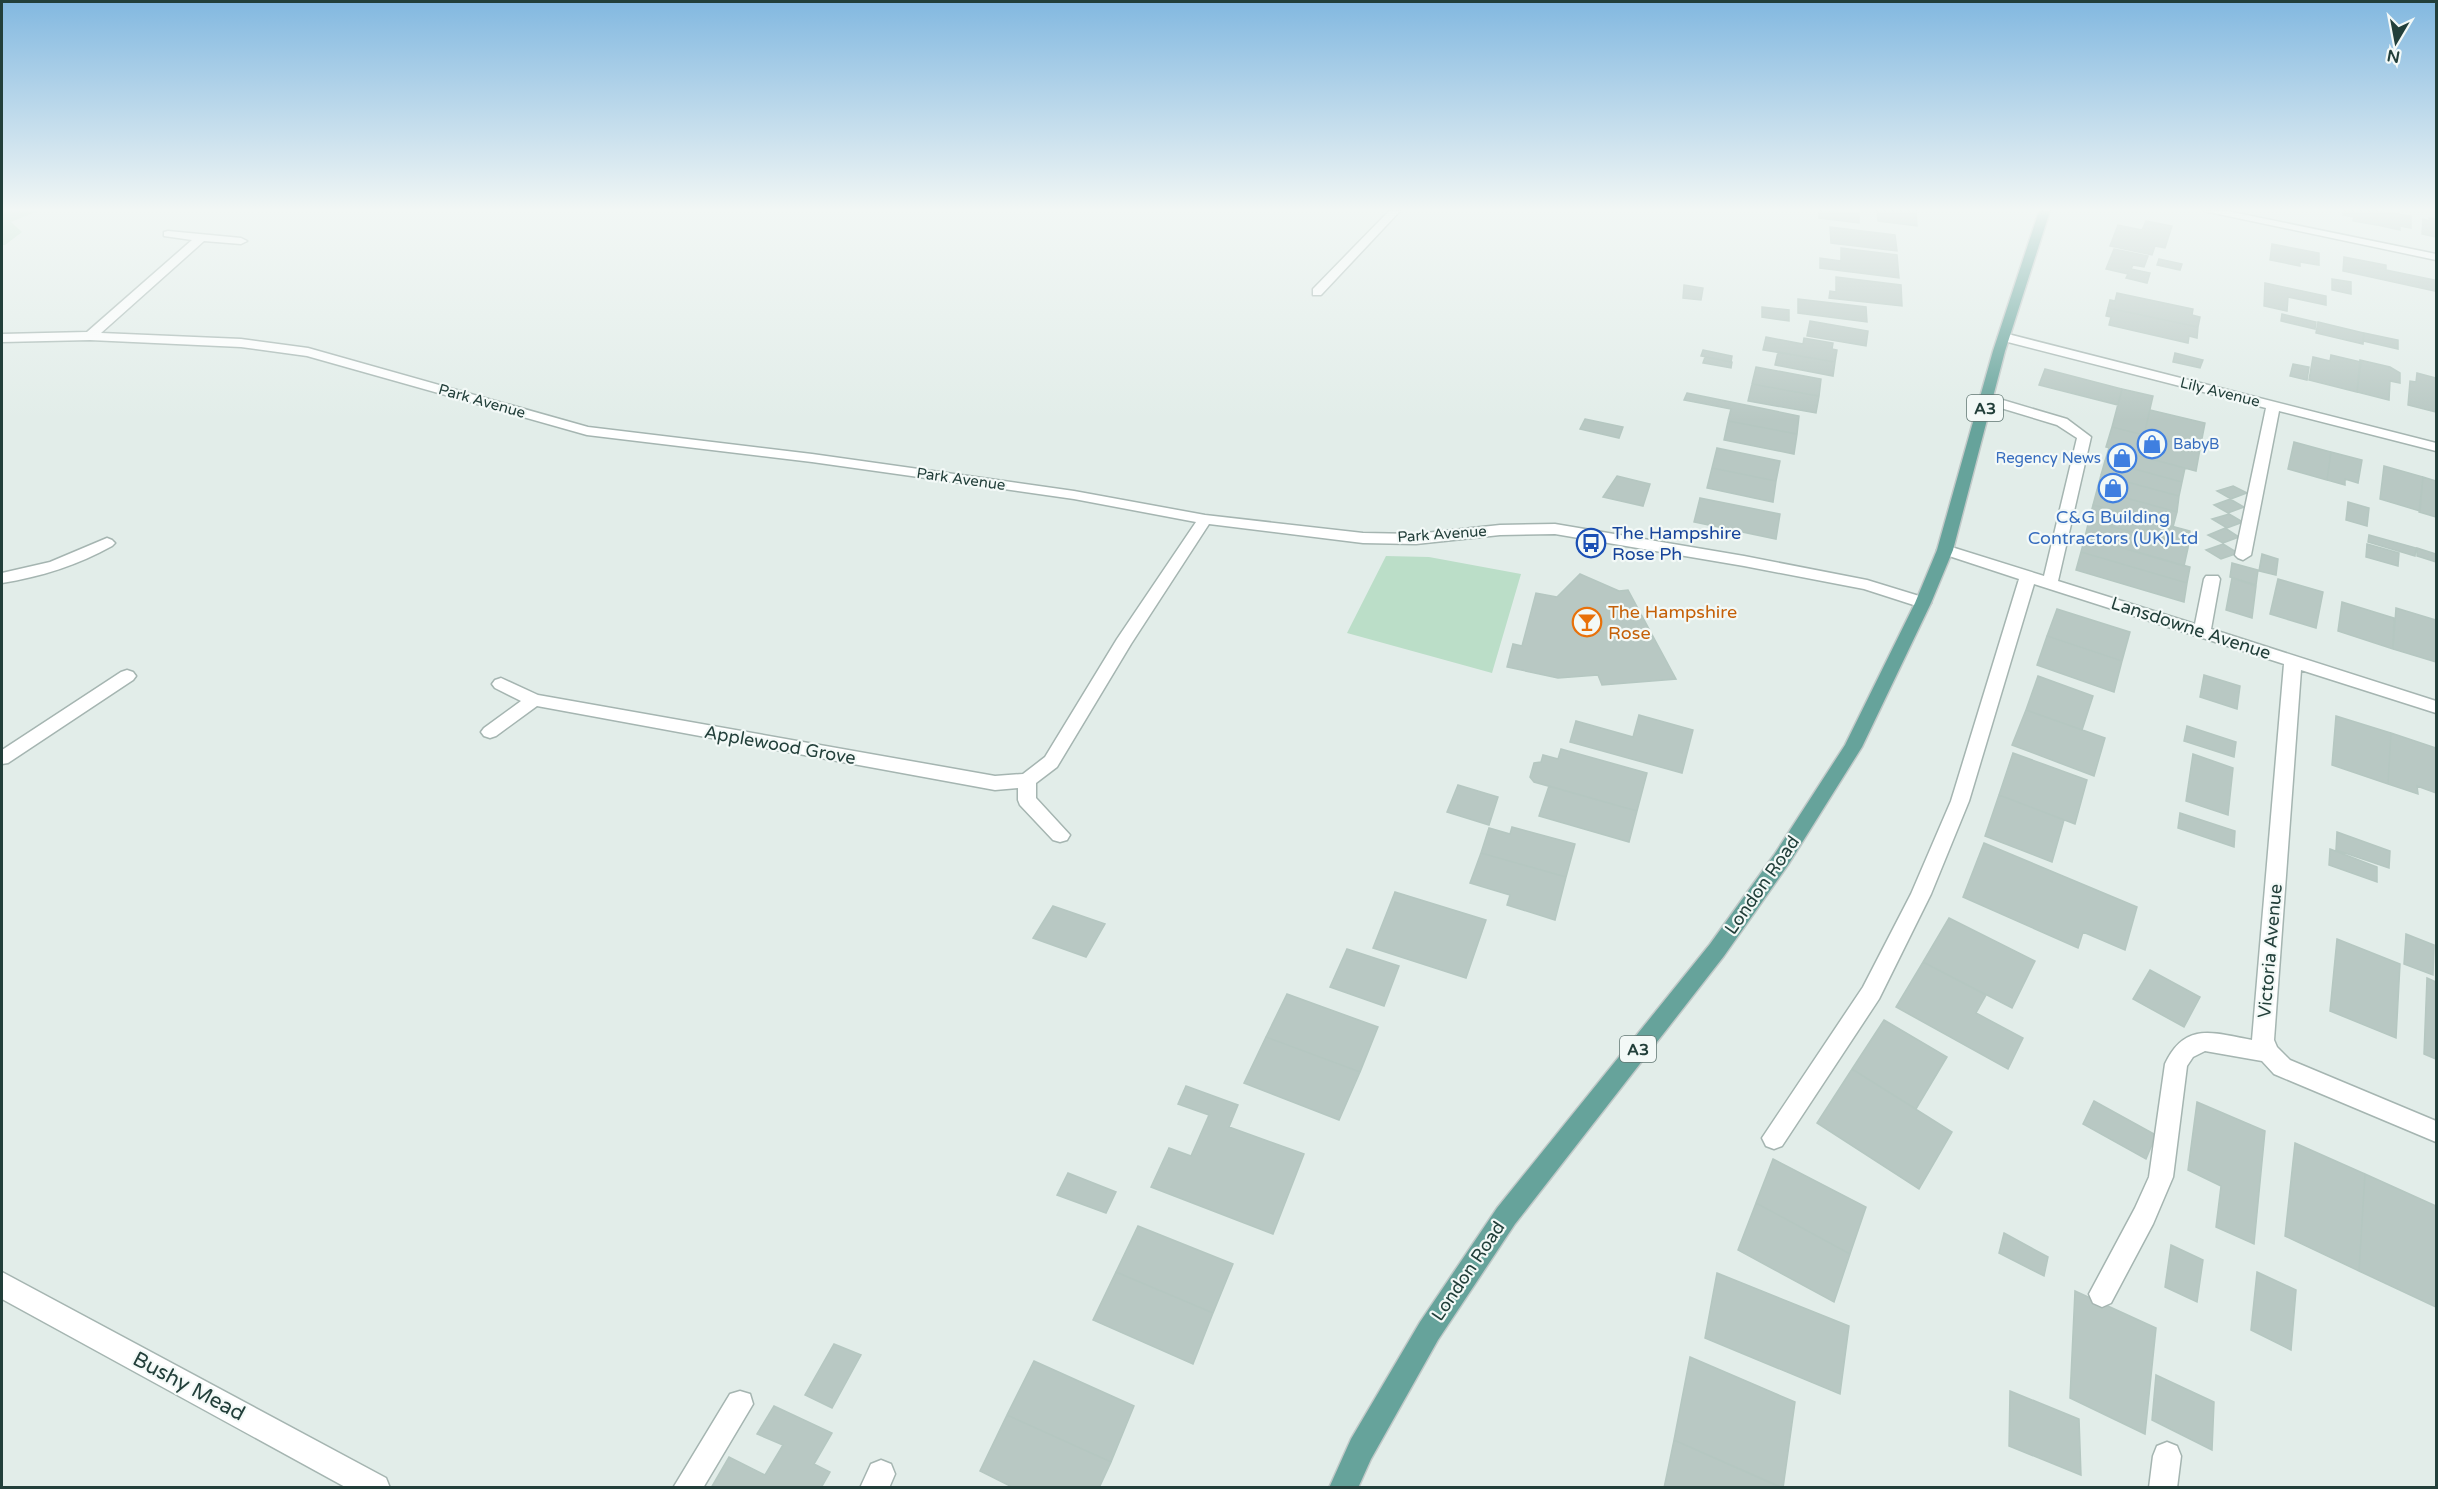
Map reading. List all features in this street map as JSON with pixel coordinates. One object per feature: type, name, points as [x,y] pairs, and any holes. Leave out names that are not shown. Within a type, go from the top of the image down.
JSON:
[{"type":"main road","name":"London Road","points":[[1343,1488],[1361,1449],[1429,1331],[1506,1215],[1717,950],[1788,851],[1853,747],[1923,603],[1945,549],[1986,399],[2023,280]]},
{"type":"street","points":[[90,336],[153,280]]},
{"type":"street","points":[[1317,292],[1328,280]]},
{"type":"street","name":"Park Avenue","points":[[2,338],[90,336],[241,343],[308,352],[587,431],[812,458],[1074,495],[1205,519],[1363,538],[1416,539],[1500,530],[1555,529],[1744,561],[1867,585],[1923,603]]},
{"type":"street","name":"Lily Avenue","points":[[2004,338],[2436,447]]},
{"type":"street","points":[[1986,399],[2062,422],[2084,437],[2050,583]]},
{"type":"street","points":[[2243,555],[2273,405]]},
{"type":"street","points":[[1060,835],[1027,800],[1027,780],[1051,762],[1124,643],[1205,519]]},
{"type":"street","points":[[2,578],[44,570],[78,559],[107,543]]},
{"type":"street","name":"Lansdowne Avenue","points":[[1945,549],[2436,707]]},
{"type":"street","points":[[1774,1138],[1871,993],[1921,894],[1960,801],[2028,576]]},
{"type":"street","points":[[2202,632],[2212,579]]},
{"type":"street","name":"Victoria Avenue","points":[[2268,1053],[2263,1040],[2293,661]]},
{"type":"street","points":[[2,759],[127,676]]},
{"type":"street","name":"Applewood Grove","points":[[501,684],[534,700],[995,783],[1027,780]]},
{"type":"street","points":[[490,732],[534,700]]},
{"type":"street","points":[[2102,1294],[2144,1216],[2161,1177],[2176,1064],[2185,1050],[2204,1041],[2268,1053],[2282,1067],[2436,1132]]},
{"type":"street","name":"Bushy Mead","points":[[2,1285],[376,1488]]},
{"type":"street","points":[[687,1488],[740,1404]]},
{"type":"street","points":[[2163,1488],[2167,1456]]},
{"type":"green space","points":[[1386,556],[1429,557],[1521,574],[1492,673],[1347,633]]},
{"type":"building","points":[[1836,280],[1864,280],[1901,285],[1902,306],[1829,298],[1830,291],[1836,292]]},
{"type":"building","points":[[2332,280],[2351,282],[2351,294],[2332,290]]},
{"type":"building","points":[[2387,280],[2435,280],[2435,291]]},
{"type":"building","points":[[2265,283],[2326,296],[2326,305],[2288,297],[2287,311],[2264,306]]},
{"type":"building","points":[[1684,285],[1703,288],[1701,300],[1683,298]]},
{"type":"building","points":[[2117,293],[2193,309],[2192,315],[2200,317],[2198,327],[2108,308],[2110,300],[2115,301]]},
{"type":"building","points":[[1798,299],[1866,307],[1867,322],[1798,313]]},
{"type":"building","points":[[1762,307],[1789,310],[1789,321],[1762,317]]},
{"type":"building","points":[[2108,308],[2198,327],[2197,338],[2189,336],[2188,343],[2109,325],[2111,317],[2106,316]]},
{"type":"building","points":[[2282,314],[2316,322],[2315,329],[2281,321]]},
{"type":"building","points":[[1810,321],[1868,331],[1866,346],[1807,336]]},
{"type":"building","points":[[2318,322],[2364,333],[2363,344],[2316,333]]},
{"type":"building","points":[[2364,333],[2398,340],[2398,349],[2363,341]]},
{"type":"building","points":[[1766,337],[1803,344],[1804,338],[1833,343],[1832,349],[1837,350],[1835,362],[1763,350]]},
{"type":"building","points":[[1703,350],[1732,356],[1731,362],[1701,356]]},
{"type":"building","points":[[1778,352],[1835,362],[1833,376],[1775,365]]},
{"type":"building","points":[[2175,353],[2203,360],[2200,368],[2173,362]]},
{"type":"building","points":[[2331,355],[2361,362],[2357,392],[2309,380],[2313,357],[2330,361]]},
{"type":"building","points":[[1705,357],[1732,362],[1731,368],[1703,363]]},
{"type":"building","points":[[2360,360],[2390,367],[2400,373],[2400,383],[2390,381],[2389,400],[2357,392]]},
{"type":"building","points":[[2293,364],[2309,367],[2307,380],[2290,376]]},
{"type":"building","points":[[1756,367],[1821,379],[1819,396],[1752,384]]},
{"type":"building","points":[[2045,369],[2122,389],[2118,405],[2039,385]]},
{"type":"building","points":[[2417,373],[2436,378],[2436,412],[2408,405],[2410,381],[2416,382]]},
{"type":"building","points":[[1752,384],[1819,396],[1816,413],[1748,401]]},
{"type":"building","points":[[2122,389],[2153,396],[2144,435],[2112,427]]},
{"type":"building","points":[[1687,393],[1799,416],[1797,434],[1728,421],[1731,409],[1684,400]]},
{"type":"building","points":[[2150,410],[2205,423],[2200,449],[2144,435]]},
{"type":"building","points":[[1585,419],[1623,427],[1619,438],[1580,429]]},
{"type":"building","points":[[1728,421],[1797,434],[1794,454],[1724,440]]},
{"type":"building","points":[[2112,427],[2200,449],[2196,471],[2106,447]]},
{"type":"building","points":[[2294,442],[2331,452],[2327,480],[2288,469]]},
{"type":"building","points":[[1717,448],[1780,461],[1776,481],[1712,468]]},
{"type":"building","points":[[2109,448],[2185,468],[2182,482],[2105,461]]},
{"type":"building","points":[[2331,452],[2362,460],[2358,483],[2345,479],[2345,485],[2327,480]]},
{"type":"building","points":[[2105,461],[2182,482],[2179,496],[2101,475]]},
{"type":"building","points":[[2384,466],[2423,477],[2420,511],[2380,499]]},
{"type":"building","points":[[1712,468],[1776,481],[1773,502],[1707,488]]},
{"type":"building","points":[[2101,475],[2179,496],[2177,512],[2097,490]]},
{"type":"building","points":[[1617,476],[1650,484],[1643,506],[1603,497]]},
{"type":"building","points":[[2423,477],[2436,481],[2436,517],[2419,512]]},
{"type":"building","points":[[2233,486],[2247,493],[2231,499],[2217,491]]},
{"type":"building","points":[[2097,490],[2177,512],[2173,527],[2093,505]]},
{"type":"building","points":[[1700,498],[1780,514],[1776,539],[1694,522]]},
{"type":"building","points":[[2230,499],[2244,507],[2228,513],[2214,505]]},
{"type":"building","points":[[2348,502],[2369,508],[2367,526],[2346,520]]},
{"type":"building","points":[[2093,505],[2190,531],[2188,548],[2089,520]]},
{"type":"building","points":[[2229,514],[2243,522],[2227,528],[2212,519]]},
{"type":"building","points":[[2089,520],[2188,548],[2184,566],[2085,537]]},
{"type":"building","points":[[2225,528],[2239,537],[2223,543],[2208,535]]},
{"type":"building","points":[[2369,535],[2416,548],[2415,556],[2368,542]]},
{"type":"building","points":[[2085,537],[2190,567],[2187,583],[2081,552]]},
{"type":"building","points":[[2223,544],[2238,553],[2221,559],[2206,550]]},
{"type":"building","points":[[2367,544],[2399,553],[2398,566],[2366,557]]},
{"type":"building","points":[[2417,548],[2436,554],[2436,562],[2417,556]]},
{"type":"building","points":[[2081,552],[2187,583],[2184,602],[2076,570]]},
{"type":"building","points":[[2262,554],[2278,559],[2276,575],[2259,571]]},
{"type":"building","points":[[2232,563],[2258,570],[2256,585],[2230,577]]},
{"type":"building","name":"The Hampshire Rose","points":[[1580,574],[1619,591],[1628,590],[1676,679],[1602,685],[1598,675],[1558,678],[1507,667],[1513,644],[1522,646],[1536,593],[1557,597]]},
{"type":"building","points":[[2232,578],[2256,586],[2252,618],[2226,610]]},
{"type":"building","points":[[2278,579],[2323,592],[2316,628],[2270,614]]},
{"type":"building","points":[[2342,602],[2394,618],[2393,649],[2338,631]]},
{"type":"building","points":[[2396,608],[2436,620],[2436,662],[2393,649]]},
{"type":"building","points":[[2057,609],[2130,632],[2122,661],[2047,636]]},
{"type":"building","points":[[2047,636],[2122,661],[2114,692],[2037,665]]},
{"type":"building","points":[[2204,675],[2240,686],[2237,709],[2200,697]]},
{"type":"building","points":[[2038,676],[2093,696],[2082,730],[2026,710]]},
{"type":"building","points":[[2026,710],[2105,738],[2094,776],[2012,745]]},
{"type":"building","points":[[1639,715],[1693,730],[1682,773],[1570,742],[1576,721],[1633,737]]},
{"type":"building","points":[[2336,716],[2391,733],[2388,784],[2332,765]]},
{"type":"building","points":[[2187,726],[2236,742],[2234,757],[2184,741]]},
{"type":"building","points":[[2391,733],[2436,748],[2436,793],[2417,786],[2418,794],[2388,784]]},
{"type":"building","points":[[1561,749],[1647,773],[1637,811],[1534,782],[1530,777],[1534,763],[1541,762],[1543,755],[1558,759]]},
{"type":"building","points":[[2013,753],[2087,780],[2075,824],[1999,795]]},
{"type":"building","points":[[2193,754],[2233,768],[2228,815],[2186,801]]},
{"type":"building","points":[[1458,785],[1498,797],[1489,825],[1447,812]]},
{"type":"building","points":[[1549,786],[1637,811],[1629,842],[1539,816]]},
{"type":"building","points":[[1999,795],[2064,820],[2052,862],[1985,836]]},
{"type":"building","points":[[2180,813],[2235,831],[2234,847],[2178,828]]},
{"type":"building","points":[[1512,827],[1575,844],[1566,877],[1481,853],[1489,828],[1510,834]]},
{"type":"building","points":[[2337,832],[2390,851],[2389,868],[2336,850]]},
{"type":"building","points":[[1984,843],[2137,907],[2125,950],[2083,932],[2078,948],[1963,897]]},
{"type":"building","points":[[2330,849],[2377,867],[2377,882],[2329,865]]},
{"type":"building","points":[[1481,853],[1566,877],[1555,920],[1507,905],[1510,895],[1470,883]]},
{"type":"building","points":[[1395,892],[1486,920],[1466,978],[1373,948]]},
{"type":"building","points":[[1053,906],[1105,924],[1086,957],[1033,938]]},
{"type":"building","points":[[1949,918],[2035,961],[2012,1008],[1923,962]]},
{"type":"building","points":[[2406,934],[2434,945],[2433,975],[2404,964]]},
{"type":"building","points":[[2337,939],[2400,964],[2396,1038],[2330,1011]]},
{"type":"building","points":[[1347,949],[1399,966],[1384,1006],[1330,987]]},
{"type":"building","points":[[1923,962],[1986,995],[1976,1013],[2023,1038],[2008,1069],[1896,1007]]},
{"type":"building","points":[[2150,970],[2200,997],[2184,1027],[2133,999]]},
{"type":"building","points":[[2427,978],[2436,982],[2436,1059],[2424,1054]]},
{"type":"building","points":[[1287,994],[1378,1027],[1360,1072],[1266,1037]]},
{"type":"building","points":[[1884,1020],[1947,1057],[1916,1109],[1852,1069]]},
{"type":"building","points":[[1266,1037],[1360,1072],[1339,1120],[1244,1083]]},
{"type":"building","points":[[1852,1069],[1952,1132],[1919,1189],[1817,1123]]},
{"type":"building","points":[[1186,1086],[1238,1105],[1229,1127],[1304,1154],[1273,1234],[1151,1187],[1169,1148],[1191,1156],[1209,1115],[1178,1104]]},
{"type":"building","points":[[2094,1101],[2156,1135],[2146,1159],[2083,1124]]},
{"type":"building","points":[[2197,1102],[2265,1131],[2254,1244],[2216,1227],[2221,1186],[2188,1170]]},
{"type":"building","points":[[2295,1143],[2365,1174],[2359,1271],[2285,1236]]},
{"type":"building","points":[[1773,1159],[1866,1207],[1850,1254],[1756,1203]]},
{"type":"building","points":[[1068,1173],[1116,1192],[1106,1213],[1057,1195]]},
{"type":"building","points":[[2365,1174],[2436,1206],[2436,1307],[2359,1271]]},
{"type":"building","points":[[1756,1203],[1850,1254],[1834,1302],[1738,1250]]},
{"type":"building","points":[[1138,1226],[1233,1264],[1213,1313],[1116,1272]]},
{"type":"building","points":[[2004,1233],[2048,1257],[2044,1276],[1999,1253]]},
{"type":"building","points":[[2171,1245],[2203,1260],[2197,1302],[2165,1287]]},
{"type":"building","points":[[1116,1272],[1213,1313],[1193,1364],[1093,1320]]},
{"type":"building","points":[[2257,1272],[2296,1290],[2291,1350],[2251,1330]]},
{"type":"building","points":[[1717,1273],[1849,1326],[1840,1394],[1705,1338]]},
{"type":"building","points":[[2075,1291],[2156,1328],[2145,1434],[2070,1398]]},
{"type":"building","points":[[834,1344],[861,1355],[832,1408],[805,1395]]},
{"type":"building","points":[[1690,1357],[1795,1402],[1783,1488],[1674,1440]]},
{"type":"building","points":[[1034,1361],[1134,1406],[1111,1462],[1007,1415]]},
{"type":"building","points":[[2156,1375],[2214,1402],[2212,1450],[2152,1420]]},
{"type":"building","points":[[2010,1391],[2079,1419],[2081,1475],[2009,1446]]},
{"type":"building","points":[[774,1406],[832,1433],[814,1464],[830,1472],[821,1488],[711,1488],[729,1457],[765,1475],[783,1445],[757,1434]]},
{"type":"building","points":[[1007,1415],[1111,1462],[1099,1488],[1014,1488],[980,1471]]},
{"type":"building","points":[[1674,1440],[1782,1488],[1664,1488]]},
{"type":"place","name":"BabyB","points":[[2152,444]]},
{"type":"place","name":"Regency News","points":[[2122,458]]},
{"type":"place","name":"C&G Building Contractors (UK)Ltd","points":[[2113,488]]},
{"type":"place","name":"The Hampshire Rose Ph","points":[[1591,543]]},
{"type":"place","name":"The Hampshire Rose","points":[[1587,622]]}]
